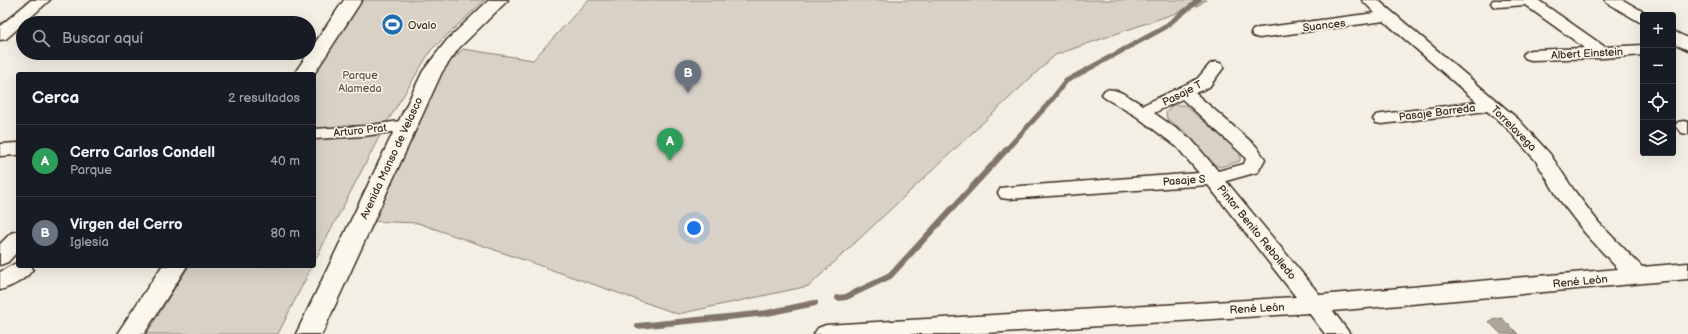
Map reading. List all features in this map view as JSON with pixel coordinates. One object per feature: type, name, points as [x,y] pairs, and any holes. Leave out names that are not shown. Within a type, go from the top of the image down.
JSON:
[{"type":"main road","points":[[22,16],[41,0]]},
{"type":"main road","points":[[316,56],[353,0]]},
{"type":"main road","name":"Avenida Manso de Velasco","points":[[309,334],[428,81],[442,59],[470,27],[499,0]]},
{"type":"main road","points":[[0,35],[16,21]]},
{"type":"main road","points":[[305,72],[313,60]]},
{"type":"main road","points":[[130,334],[174,268]]},
{"type":"street","name":"Torrelavega","points":[[1369,0],[1492,105],[1529,140],[1578,211],[1612,251],[1637,276]]},
{"type":"street","points":[[1498,3],[1528,0],[1603,53]]},
{"type":"street","points":[[1612,0],[1640,16]]},
{"type":"street","name":"Suances","points":[[1259,33],[1389,16]]},
{"type":"street","points":[[1676,38],[1688,46]]},
{"type":"street","points":[[1676,48],[1688,46]]},
{"type":"street","name":"Albert Einstein","points":[[1531,56],[1640,50]]},
{"type":"street","name":"Pasaje T","points":[[1142,112],[1204,83],[1216,67]]},
{"type":"street","name":"Pasaje S","points":[[1008,193],[1213,178],[1251,168],[1256,160],[1249,150],[1184,92]]},
{"type":"street","name":"Pintor Benito Rebolledo","points":[[1112,94],[1142,112],[1184,143],[1316,304],[1338,334]]},
{"type":"street","name":"Pasaje Barreda","points":[[1382,119],[1492,105]]},
{"type":"street","name":"Arturo Prat","points":[[316,134],[364,131],[407,125]]},
{"type":"street","points":[[0,150],[16,149]]},
{"type":"street","points":[[0,256],[16,240]]},
{"type":"street","points":[[0,282],[22,269]]},
{"type":"street","name":"René León","points":[[826,334],[1316,304],[1688,271]]},
{"type":"green space","name":"Parque Alameda","points":[[361,0],[485,0],[431,50],[386,124],[316,258],[316,72],[314,72]]},
{"type":"green space","points":[[588,0],[1206,0],[1199,5],[1055,55],[809,286],[678,314],[418,223],[367,221],[444,68],[463,49],[533,60]]},
{"type":"green space","points":[[1172,105],[1185,105],[1240,153],[1240,161],[1220,167],[1208,161],[1186,132],[1167,119],[1166,113]]},
{"type":"green space","points":[[188,268],[311,268],[278,334],[146,334]]},
{"type":"shaded area","points":[[1502,318],[1518,334],[1501,334],[1488,321]]},
{"type":"waterway","points":[[1007,149],[1050,102],[1066,81],[1162,29],[1199,0]]},
{"type":"waterway","points":[[838,298],[846,297],[890,276],[1008,148]]},
{"type":"waterway","points":[[638,326],[767,313],[815,303]]},
{"type":"place","name":"Ovalo","points":[[393,25]]},
{"type":"place","name":"Virgen del Cerro","points":[[688,93]]},
{"type":"place","name":"Cerro Carlos Condell","points":[[670,161]]}]
